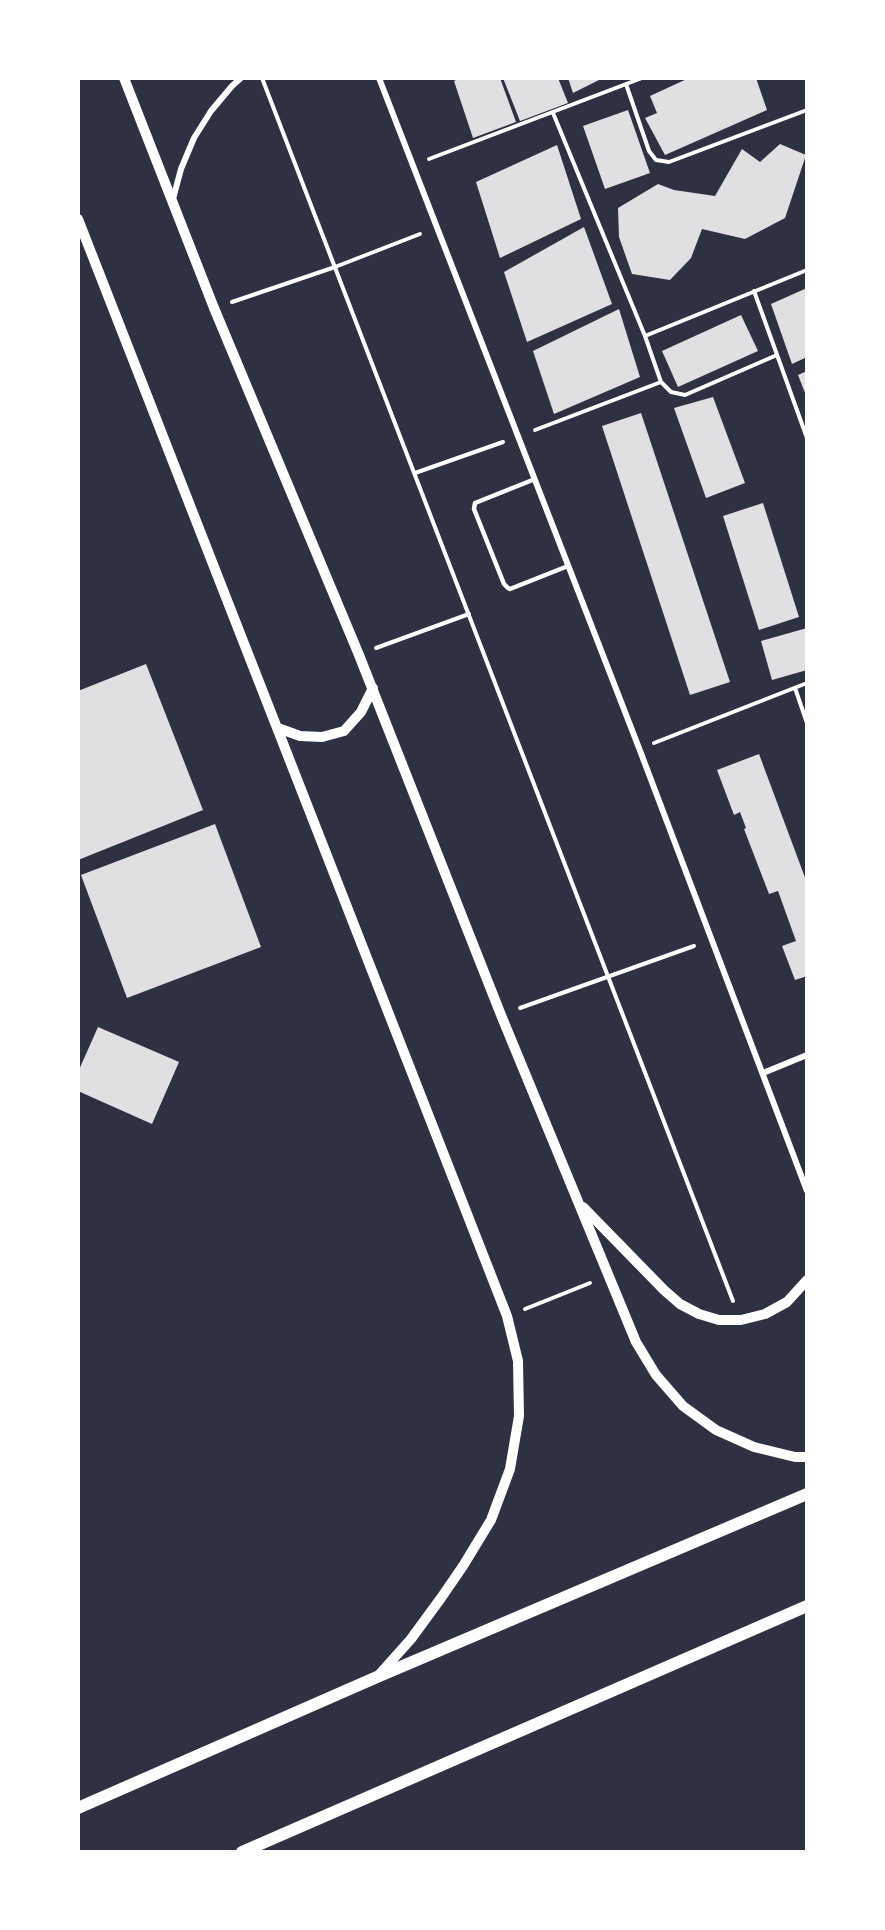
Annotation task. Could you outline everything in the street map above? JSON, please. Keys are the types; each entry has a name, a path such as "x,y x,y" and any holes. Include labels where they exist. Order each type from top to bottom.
{"main road":[{"path":"78,1808 377,1677 807,1494"},
{"path":"242,1852 807,1606"}],"street":[{"path":"124,78 214,308 359,655 501,1015 636,1342 656,1375 683,1406 716,1430 754,1448 795,1457 807,1457"},
{"path":"173,200 181,169 194,138 211,111 241,78"},
{"path":"379,78 639,748 807,1191"},
{"path":"78,219 507,1316 518,1361 519,1416 510,1469 491,1520 463,1566 411,1639 377,1677"},
{"path":"278,728 300,736 322,737 344,731 361,712 372,688"},
{"path":"763,1073 807,1055"},
{"path":"579,1203 680,1304 699,1314 719,1320 741,1320 765,1314 787,1302 807,1280"}],"lane":[{"path":"535,479 475,503 474,509 507,588 510,589 568,566"}],"path":[{"path":"262,78 741,1320"},
{"path":"413,165 642,78"},
{"path":"627,84 649,151 656,160 669,162 807,110"},
{"path":"552,113 645,336 661,382 671,392 685,394 777,355"},
{"path":"214,308 335,267 437,227"},
{"path":"645,336 807,270"},
{"path":"754,291 807,438"},
{"path":"415,473 518,437 661,382"},
{"path":"359,655 469,615"},
{"path":"639,748 807,683"},
{"path":"795,688 807,723"},
{"path":"501,1015 712,939"},
{"path":"507,1316 608,1276"}],"building":[{"path":"460,78 500,78 516,122 473,138 454,81"},
{"path":"503,78 558,78 568,103 520,121"},
{"path":"568,78 603,78 573,93"},
{"path":"689,78 756,78 767,110 665,155 645,118 657,113 650,96"},
{"path":"628,110 650,173 605,189 583,126"},
{"path":"780,144 806,155 785,218 745,239 702,229 691,258 670,280 632,274 619,237 618,208 658,184 674,190 715,196 742,149 760,162"},
{"path":"557,145 581,219 500,258 476,182"},
{"path":"584,227 612,304 527,342 504,272"},
{"path":"807,288 807,357 792,364 771,304"},
{"path":"619,309 640,377 554,414 533,351"},
{"path":"741,315 758,351 678,387 662,351"},
{"path":"807,371 807,398 798,375"},
{"path":"713,397 745,483 706,498 674,408"},
{"path":"641,413 730,682 690,695 602,426"},
{"path":"763,503 799,617 759,630 723,516"},
{"path":"807,628 807,670 772,680 761,641"},
{"path":"146,664 203,810 78,860 78,691"},
{"path":"759,754 807,883 807,976 795,980 782,946 796,941 778,891 769,894 744,829 746,828 740,812 734,815 717,770"},
{"path":"215,824 261,947 127,998 81,875"},
{"path":"98,1027 179,1062 152,1124 78,1091 78,1072"}]}
